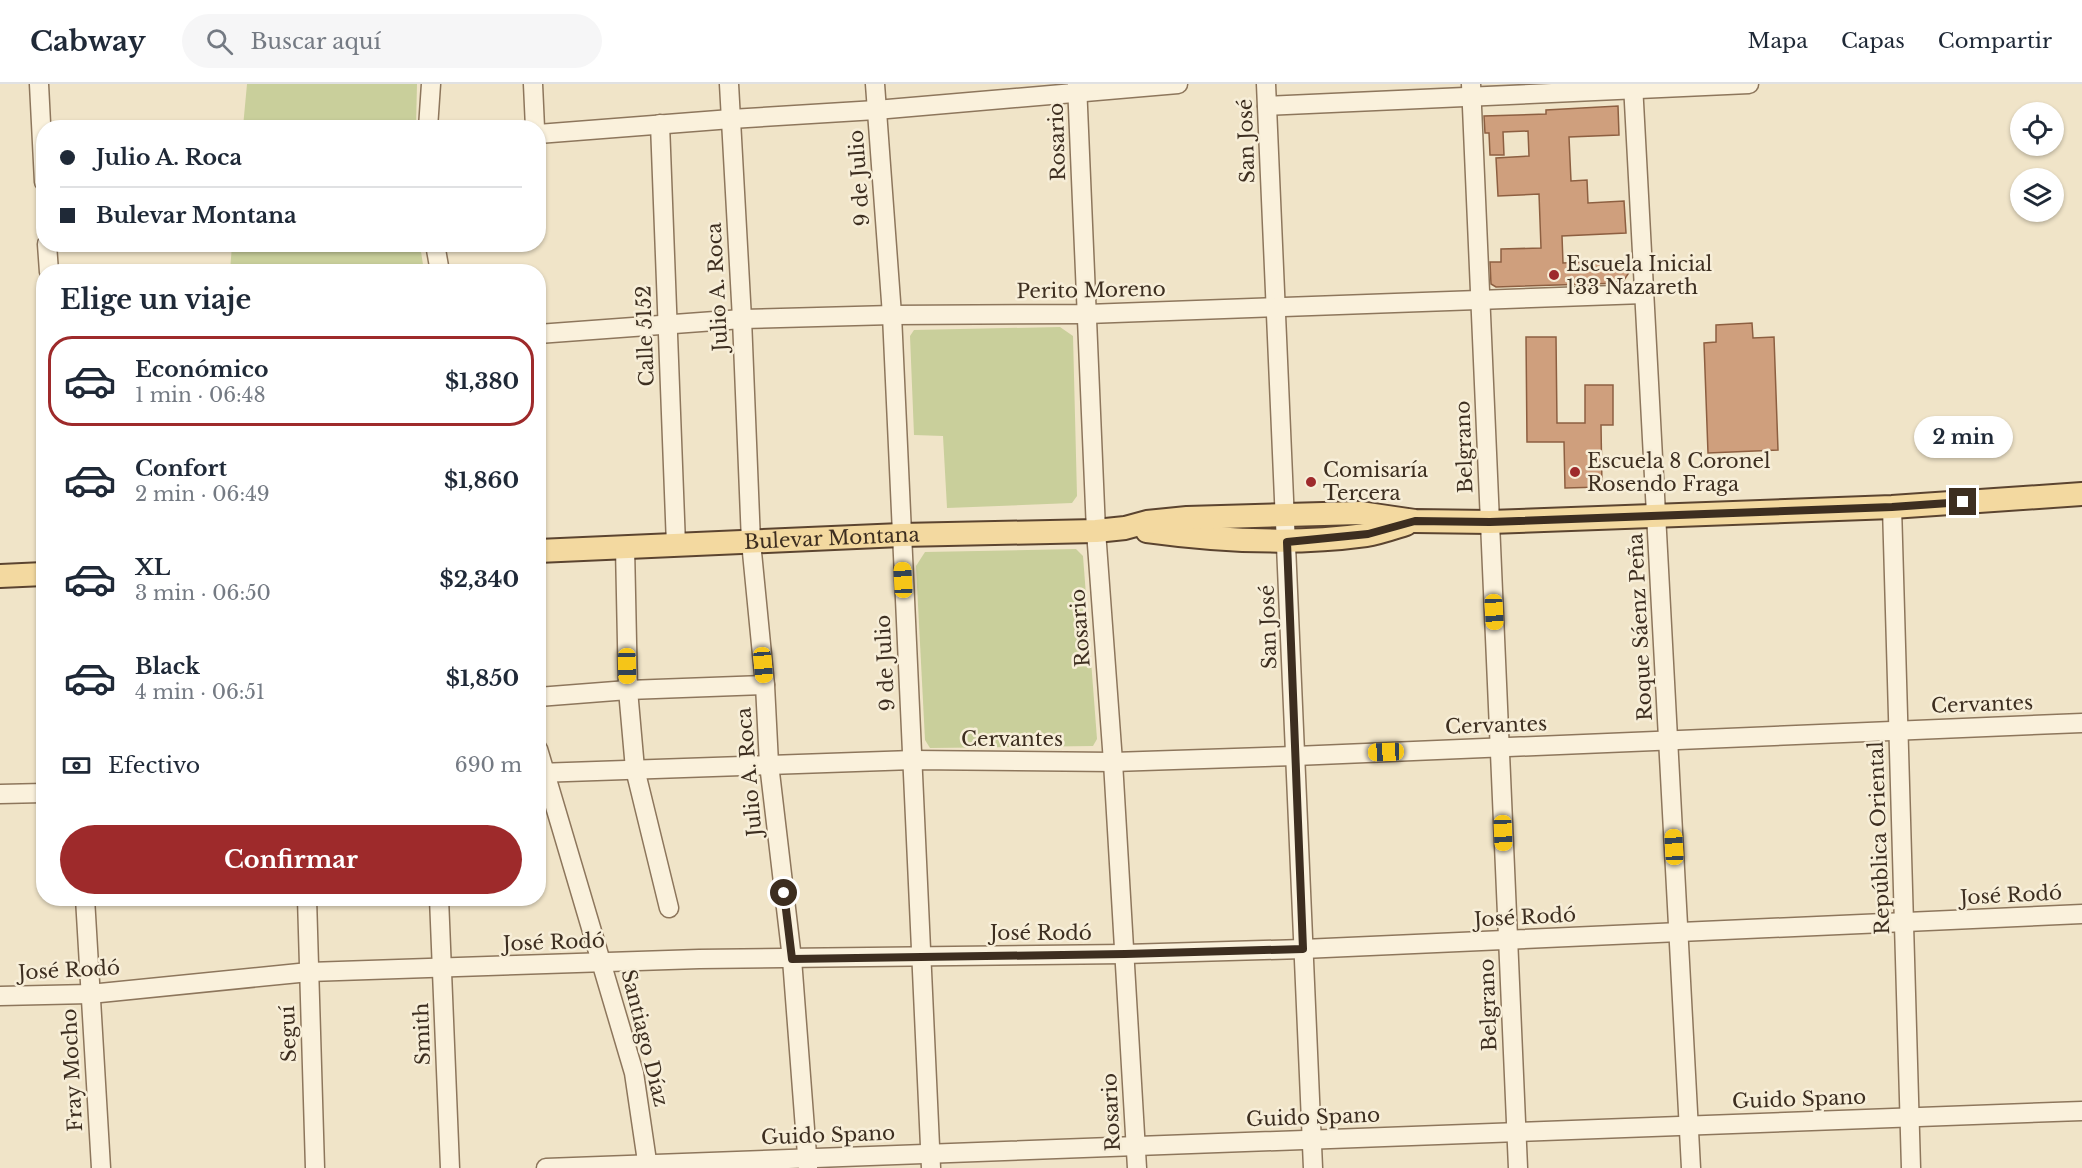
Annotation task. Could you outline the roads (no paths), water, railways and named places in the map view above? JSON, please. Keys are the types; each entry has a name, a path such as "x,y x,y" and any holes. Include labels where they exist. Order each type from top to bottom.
{"main road":[{"name":"Bulevar Montana","path":"546,551 901,535 1096,531 1187,518 1360,513 1415,521 1490,522 1892,507 2082,494"},
{"name":"Bulevar Montana","path":"1125,528 1200,538 1287,542 1368,534 1415,521"},
{"path":"0,576 36,574"}],"street":[{"path":"39,84 41,120"},
{"path":"429,120 431,84"},
{"path":"533,84 535,120"},
{"name":"Julio A. Roca","path":"729,84 751,542 765,685 769,764 792,959 808,1163"},
{"name":"9 de Julio","path":"875,84 892,315 931,1161"},
{"path":"546,133 876,110 1078,88 1178,84"},
{"name":"San José","path":"1266,84 1313,1168"},
{"path":"1267,106 1472,90 1749,84"},
{"name":"Roque Sáenz Peña","path":"1633,86 1691,1168"},
{"name":"Rosario","path":"1078,88 1096,531 1113,762 1137,1168"},
{"name":"Belgrano","path":"1472,90 1518,1168"},
{"name":"Calle 5152","path":"660,124 676,545"},
{"name":"Perito Moreno","path":"546,334 742,319 892,315 1087,314 1644,294"},
{"name":"República Oriental","path":"1892,507 1911,1168"},
{"path":"625,548 628,690 635,769 669,908"},
{"path":"546,696 628,690 765,685"},
{"name":"Cervantes","path":"546,773 913,760 1113,762 2082,723"},
{"name":"Santiago Díaz","path":"546,785 603,963 634,1073 648,1166"},
{"path":"0,794 36,793"},
{"name":"Fray Mocho","path":"85,906 100,1168"},
{"name":"Seguí","path":"306,906 315,1168"},
{"name":"Smith","path":"439,906 450,1168"},
{"name":"José Rodó","path":"0,996 90,994 309,972 699,960 1303,949 2082,914"},
{"name":"Guido Spano","path":"546,1168 931,1161 1136,1147 1311,1139 2082,1111"}],"place":[{"name":"Escuela Inicial 133 Nazareth","path":"1554,275"},
{"name":"Escuela 8 Coronel Rosendo Fraga","path":"1575,472"},
{"name":"Comisaría Tercera","path":"1311,482"}]}
